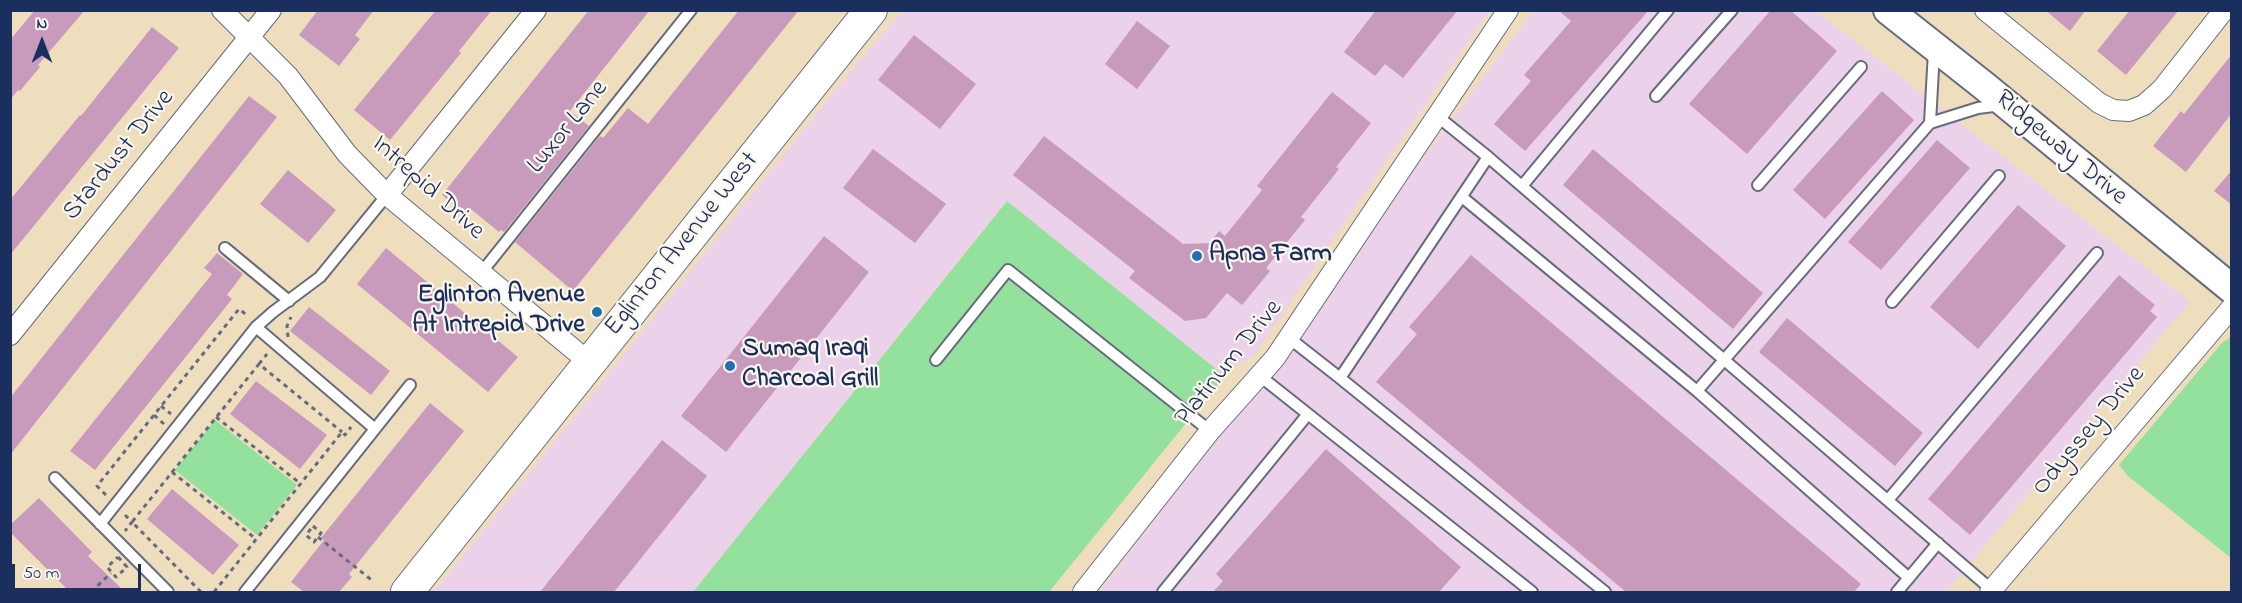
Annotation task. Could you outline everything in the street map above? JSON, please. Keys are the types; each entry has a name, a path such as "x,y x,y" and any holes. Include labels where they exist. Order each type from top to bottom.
{"main road":[{"name":"Eglinton Avenue West","path":"407,592 870,10"}],"street":[{"name":"Intrepid Drive","path":"222,10 288,76 347,154 387,195 590,363"},
{"name":"Stardust Drive","path":"10,334 272,10"},
{"path":"387,195 536,10"},
{"name":"Platinum Drive","path":"1083,592 1210,430 1260,376 1289,338 1508,10"},
{"name":"Ridgeway Drive","path":"1888,10 2232,289"},
{"path":"1990,12 2098,103 2113,110 2129,111 2144,105 2162,89 2224,10"},
{"name":"Odyssey Drive","path":"1991,591 2232,307"}],"lane":[{"name":"Luxor Lane","path":"481,273 691,10"},
{"path":"1522,186 1668,10"},
{"path":"1656,96 1732,10"},
{"path":"1930,123 1934,46"},
{"path":"1758,184 1862,67"},
{"path":"1697,390 1930,123 1978,108 2007,105"},
{"path":"1437,116 1724,359 1991,591"},
{"path":"1340,378 1488,158"},
{"path":"1892,302 1999,176"},
{"path":"100,524 256,327 320,277 387,195"},
{"path":"1462,197 1697,390 1909,578"},
{"path":"225,249 289,301"},
{"path":"1888,500 2097,252"},
{"path":"936,360 1008,270 1210,430"},
{"path":"256,327 375,429"},
{"path":"1289,338 1605,592"},
{"path":"1260,376 1531,592"},
{"path":"245,592 410,385"},
{"path":"1163,592 1308,414"},
{"path":"55,478 168,592"},
{"path":"1897,592 1938,543"}],"path":[{"path":"201,592 97,486 239,309 249,317 255,310"},
{"path":"290,342 287,326 295,311"},
{"path":"132,522 268,352"},
{"path":"258,364 345,435 360,416"},
{"path":"154,415 164,424 172,415 161,406"},
{"path":"216,417 301,484"},
{"path":"214,592 342,432"},
{"path":"172,472 256,539"},
{"path":"313,526 321,533 318,537 314,542 306,535 313,526"},
{"path":"318,537 374,582"},
{"path":"118,557 127,567 116,577 112,572 107,567 118,557"},
{"path":"91,592 112,572"}],"shaded area":[{"path":"903,11 1489,11 1253,357 1221,373 1006,201 693,592 434,592 856,64"},
{"path":"1533,11 1816,11 2190,302 1946,592 1100,592"}],"green space":[{"path":"1007,201 1221,373 1222,379 1049,592 693,592"},
{"path":"2231,337 2231,558 2128,476 2119,465 2222,343"},
{"path":"215,420 297,485 257,535 175,470"}],"building":[{"path":"35,10 85,10 38,65 40,67 20,91 18,90 10,100 10,40"},
{"path":"318,10 374,10 355,35 360,39 339,66 299,35"},
{"path":"436,10 492,10 459,51 461,53 390,140 354,110"},
{"path":"589,10 650,10 570,111 589,126 504,232 501,230 499,232 472,210 467,216 442,195"},
{"path":"739,10 799,10 573,291 515,242 600,136 603,138 628,108 648,124"},
{"path":"1376,10 1458,10 1403,78 1385,64 1375,76 1344,52"},
{"path":"1558,10 1649,10 1525,151 1494,124 1531,81 1524,75 1571,21"},
{"path":"1771,10 1790,10 1837,51 1747,154 1689,104"},
{"path":"2045,10 2086,10 2070,31"},
{"path":"2130,10 2179,10 2126,75 2097,51"},
{"path":"1137,21 1170,46 1137,89 1105,64"},
{"path":"152,27 179,48 10,255 10,200"},
{"path":"914,35 976,84 940,129 878,80"},
{"path":"2232,54 2232,113 2186,172 2153,146 2181,111 2184,114"},
{"path":"1882,91 1914,120 1825,219 1793,190"},
{"path":"1332,92 1371,123 1336,167 1339,169 1301,217 1305,220 1266,268 1270,271 1242,305 1227,293 1206,318 1185,321 1129,278 1135,271 1013,175 1044,136 1183,244 1210,243 1219,231 1225,236 1262,190 1257,186"},
{"path":"249,96 277,117 10,455 10,398"},
{"path":"1937,140 1970,168 1881,270 1848,242"},
{"path":"873,149 946,204 915,243 843,188"},
{"path":"1593,149 1763,293 1733,329 1563,185"},
{"path":"288,170 336,210 308,243 260,204"},
{"path":"2232,170 2232,205 2214,191"},
{"path":"2018,205 2066,246 1978,349 1930,307"},
{"path":"824,236 869,272 726,452 681,416"},
{"path":"386,248 518,357 488,392 357,284"},
{"path":"217,253 243,274 227,295 232,299 95,470 70,451 212,274 204,268"},
{"path":"1471,255 1861,584 1854,592 1626,592 1376,382 1417,334 1409,327"},
{"path":"2119,275 2155,305 2150,311 2157,317 1970,535 1928,499"},
{"path":"309,307 390,371 371,395 290,331"},
{"path":"1787,318 1923,433 1895,466 1759,352"},
{"path":"256,381 327,435 300,469 230,414"},
{"path":"430,403 464,431 349,574 352,577 339,592 304,592 291,582 324,540 321,538"},
{"path":"662,440 707,476 614,592 540,592"},
{"path":"1326,449 1461,567 1439,592 1213,592 1223,581 1216,574"},
{"path":"172,489 239,545 213,575 147,519"},
{"path":"39,498 92,552 88,556 125,592 70,592 10,532 10,525"}],"place":[{"name":"Apna Farm","path":"1197,256"},
{"name":"Eglinton Avenue At Intrepid Drive","path":"597,312"},
{"name":"Sumaq Iraqi Charcoal Grill","path":"730,366"}]}
